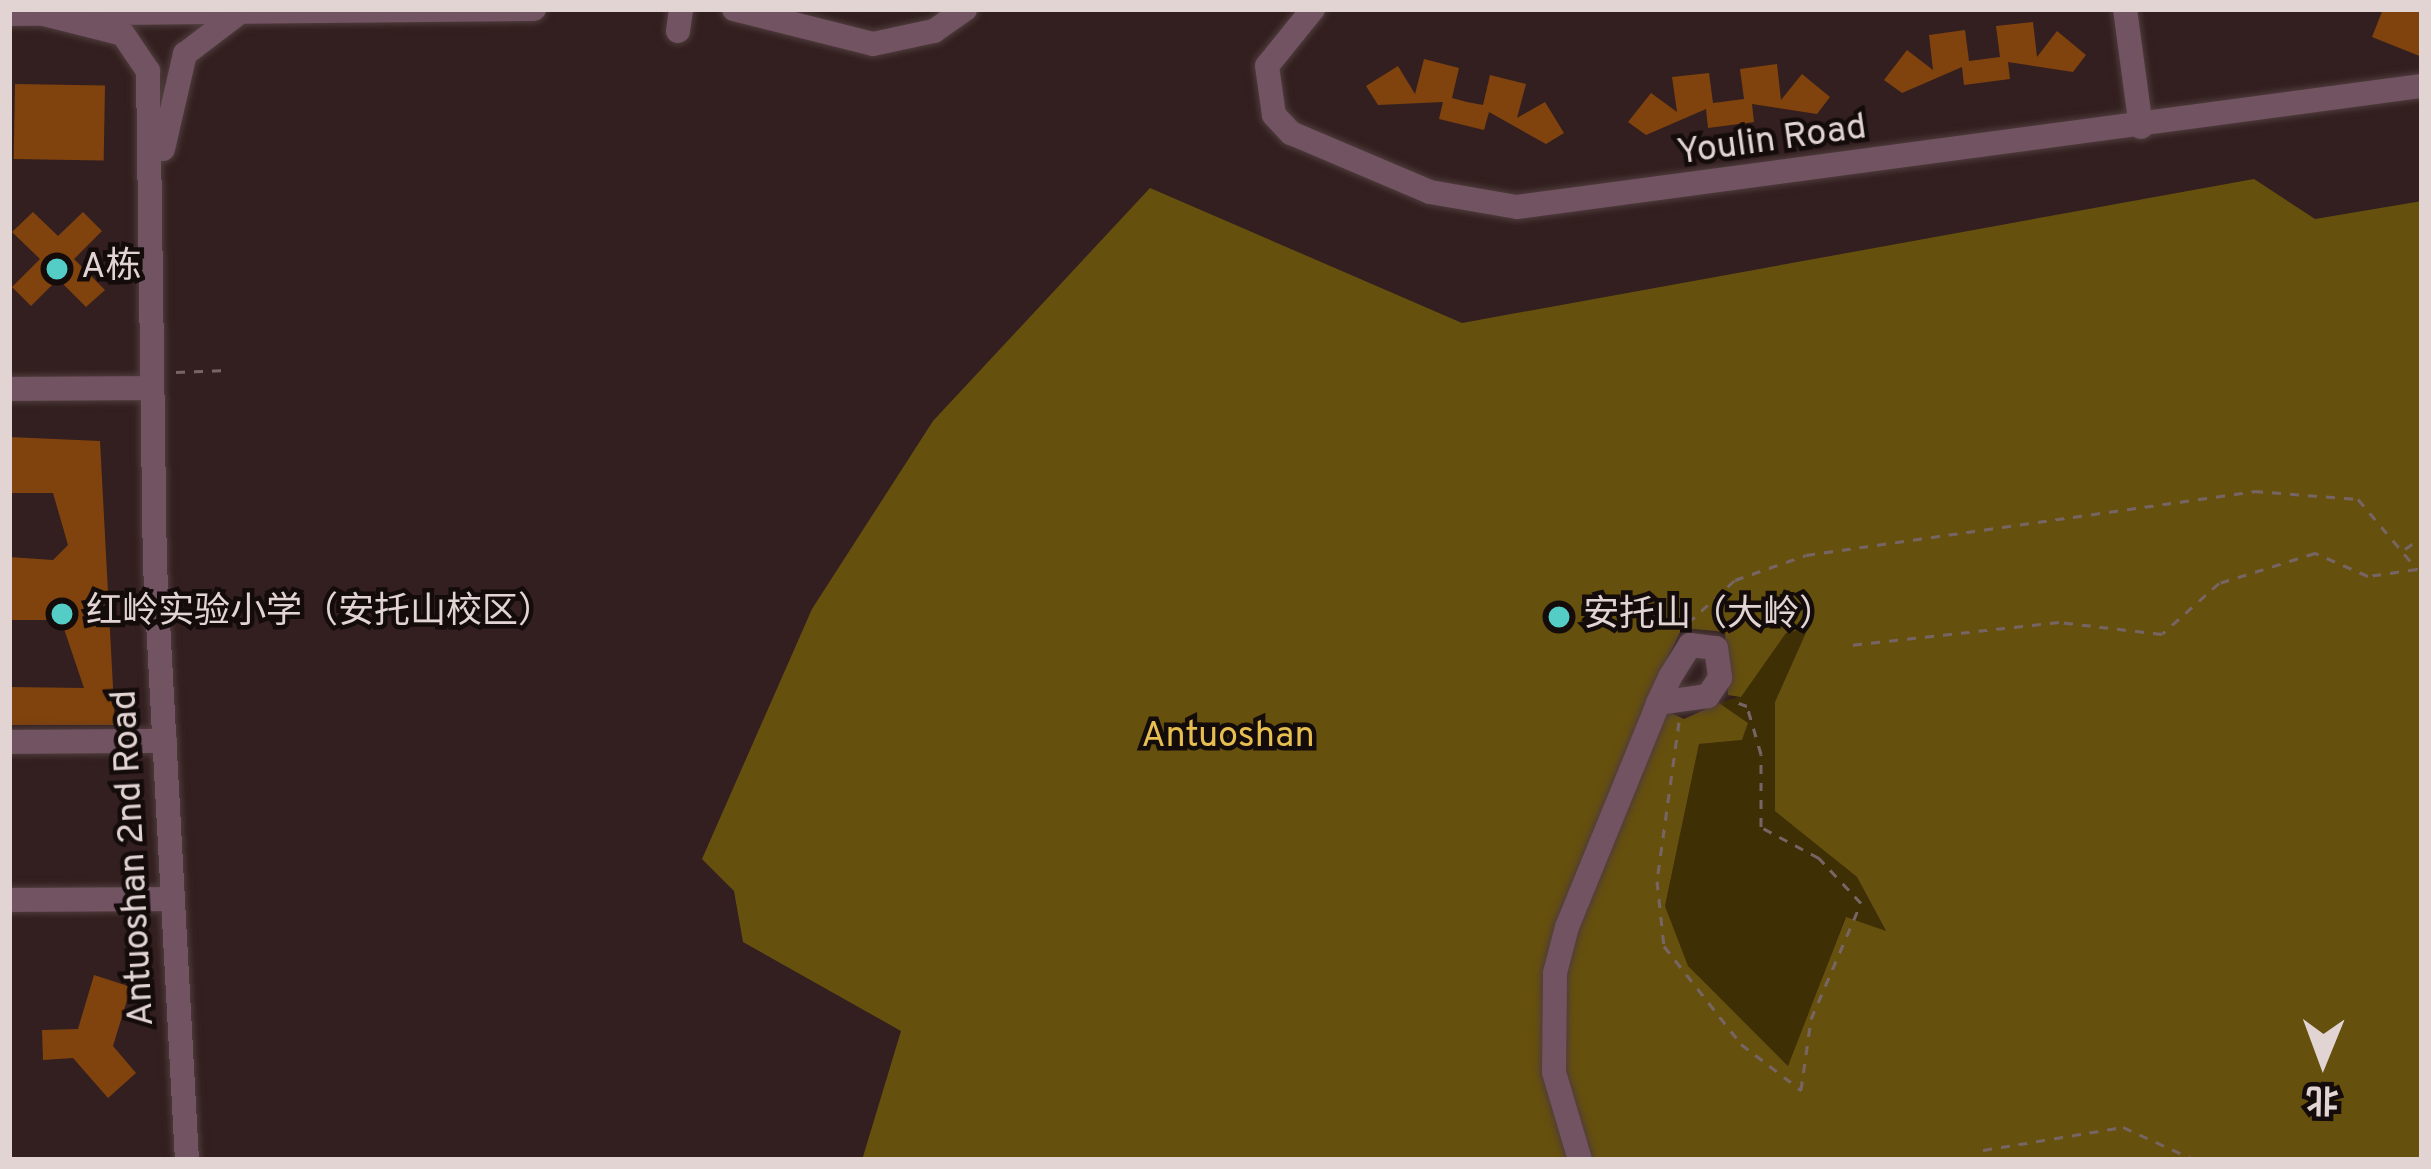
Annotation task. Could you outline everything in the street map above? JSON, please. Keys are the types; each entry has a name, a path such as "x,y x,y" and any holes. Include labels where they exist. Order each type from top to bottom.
{"street":[{"path":"9,14 534,9"},
{"path":"734,9 873,44 934,31 965,9"},
{"name":"Youlin Road","path":"1313,9 1273,50 1274,115 1371,167 1478,202 1562,206 2422,86"},
{"path":"2125,9 2141,127"},
{"path":"155,192 185,54 212,25 250,12"},
{"path":"44,14 112,28 139,50 155,192"},
{"name":"Antuoshan 2nd Road","path":"155,192 152,384 187,1160"},
{"path":"9,389 152,384"},
{"path":"1580,1160 1554,1072 1555,973 1671,703 1686,648 1716,648 1712,693 1671,703"},
{"path":"9,742 165,741"},
{"path":"9,900 173,899"}],"path":[{"path":"152,384 227,370"},
{"path":"1686,648 1689,620 1707,598 1769,564 2209,495 2358,499 2416,569 2405,579 2368,576 2326,552 2219,584 2162,634 2060,622 1850,645"},
{"path":"2403,550 2422,537"},
{"path":"1671,703 1657,881 1664,946 1741,1044 1801,1090 1811,1019 1861,903 1819,858 1761,827 1747,706 1712,693"},
{"path":"1982,1150 2123,1127 2195,1160"},
{"path":"2222,1160 2317,1160"}],"shaded area":[{"path":"1808,628 1775,702 1775,810 1857,877 1886,932 1845,918 1789,1067 1688,967 1665,906 1699,744 1742,740 1748,723 1719,703 1741,696 1786,633"}],"green space":[{"name":"Antuoshan","path":"2254,179 2315,219 2422,201 2422,1160 862,1160 901,1031 743,942 734,891 702,859 812,609 933,421 1150,188 1462,323","holes":["1682,628 1725,632 1728,695 1741,697 1786,633 1808,628 1775,702 1775,811 1857,877 1886,931 1846,917 1788,1066 1688,966 1665,906 1699,744 1742,740 1748,723 1719,703 1684,719 1646,702"]}],"building":[{"path":"2383,9 2422,9 2422,57 2372,37"},
{"path":"2033,22 2037,57 2057,31 2086,55 2073,72 2008,62 2010,79 1964,85 1962,67 1902,93 1884,80 1907,50 1933,70 1929,35 1965,30 1969,61 2000,57 1996,26"},
{"path":"1424,59 1459,68 1452,98 1467,102 1483,105 1490,75 1526,84 1517,118 1545,102 1564,133 1546,144 1489,112 1484,130 1439,119 1443,102 1378,105 1366,86 1398,66 1415,94"},
{"path":"1777,64 1781,100 1802,74 1830,97 1817,114 1752,104 1754,122 1708,128 1706,109 1646,135 1628,122 1651,93 1677,112 1672,77 1709,73 1713,103 1744,99 1740,69"},
{"path":"15,84 105,86 104,161 14,159"},
{"name":"A栋","path":"33,212 58,236 83,212 102,231 74,259 105,290 86,307 58,279 31,306 12,287 40,259 12,232"},
{"path":"9,437 100,441 115,725 9,725 9,687 84,688 61,620 9,620 9,557 53,560 68,545 53,493 9,493"},
{"path":"94,975 131,987 113,1046 136,1073 108,1098 73,1058 43,1060 42,1030 78,1029"}],"place":[{"name":"A栋","path":"57,269"},
{"name":"红岭实验小学（安托山校区）","path":"62,614"},
{"name":"安托山（大岭）","path":"1559,617"}]}
